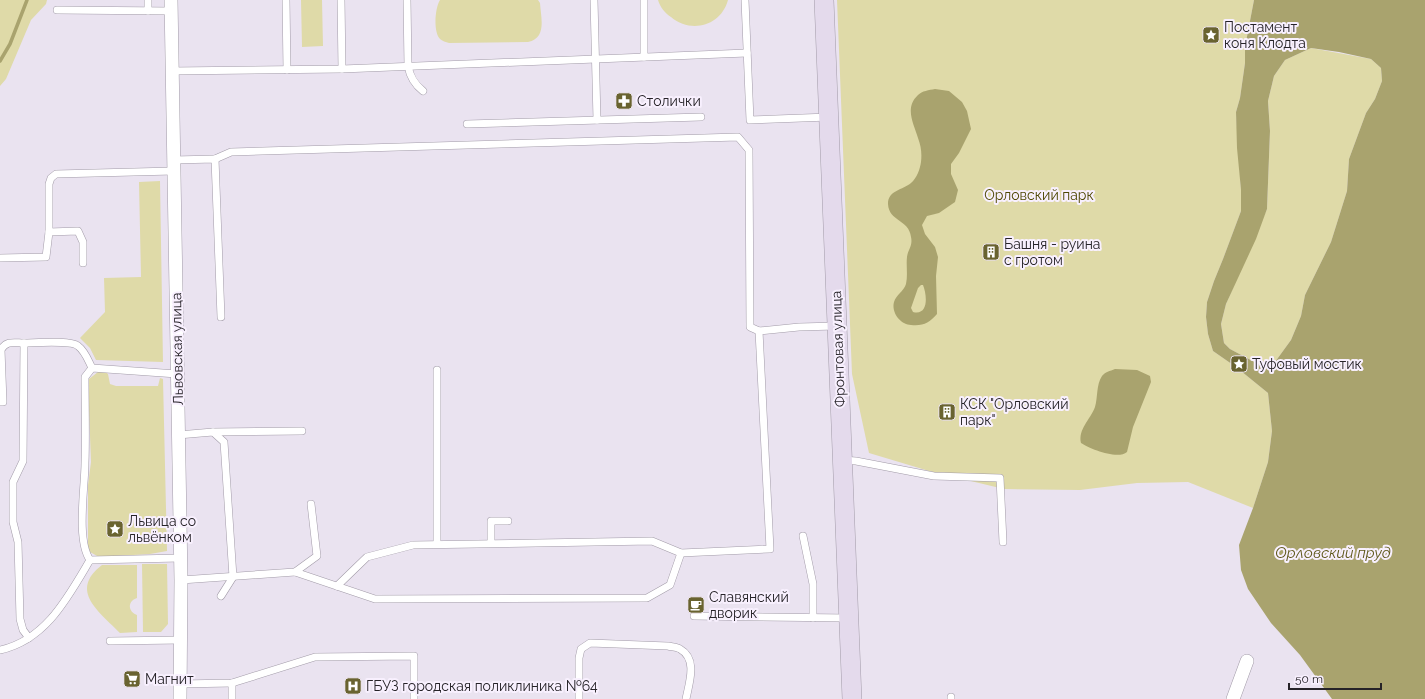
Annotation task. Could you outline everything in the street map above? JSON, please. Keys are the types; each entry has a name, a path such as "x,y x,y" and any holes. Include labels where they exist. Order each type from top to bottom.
{"main road":[{"name":"Фронтовая улица","path":"824,0 852,699"}],"street":[{"name":"Львовская улица","path":"171,5 181,580 180,699"},
{"path":"1233,699 1247,661"}],"lane":[{"path":"148,0 148,10"},
{"path":"286,0 286,70"},
{"path":"341,0 342,69"},
{"path":"407,0 408,66 410,77 416,86 422,91"},
{"path":"594,0 597,120"},
{"path":"644,0 644,58"},
{"path":"745,0 750,120 829,116"},
{"path":"56,10 148,10 171,5"},
{"path":"172,71 342,69 748,53"},
{"path":"467,124 701,117"},
{"path":"0,258 46,258 49,232 49,184 50,178 56,174 174,165 214,159 231,152 738,137 749,150 750,328 759,331 799,327 838,326"},
{"path":"214,159 221,317"},
{"path":"49,232 78,231 83,242 83,262"},
{"path":"338,586 368,557 413,545 652,541 681,552 770,549 759,331"},
{"path":"0,402 3,402 2,350 4,345 8,343 67,343 78,345 85,353 92,368"},
{"path":"24,343 23,461 13,482 13,522 18,542 20,619 23,630 29,638"},
{"path":"92,368 177,374"},
{"path":"90,560 86,554 84,543 82,500 85,464 85,377 92,368"},
{"path":"437,370 437,544"},
{"path":"178,435 213,432 302,431"},
{"path":"213,432 224,442 233,577 221,596"},
{"path":"842,460 856,461 934,476 1000,478 1004,542"},
{"path":"296,572 317,556 311,504"},
{"path":"491,543 491,521 508,521"},
{"path":"803,536 813,584 813,618"},
{"path":"181,580 296,572 375,599 647,598 670,586 681,552"},
{"path":"90,560 180,558"},
{"path":"0,650 10,648 29,638 45,627 65,602 90,560"},
{"path":"694,616 848,618"},
{"path":"110,641 181,640"},
{"path":"579,699 579,658 581,649 590,643 668,646 680,648 688,656 691,668 686,699"},
{"path":"180,684 232,683 315,657 414,656 414,699"},
{"path":"232,683 232,699"}],"green space":[{"path":"0,0 47,0 46,4 31,20 6,79 0,86"},
{"path":"301,0 322,0 323,46 302,47"},
{"path":"440,0 538,0 540,3 542,27 538,36 534,40 528,42 449,43 440,39 436,31 436,14"},
{"path":"658,0 728,0 719,16 704,25 696,26 687,25 671,17 663,10"},
{"name":"Орловский парк","path":"837,0 1254,0 1245,47 1245,63 1240,98 1236,112 1241,211 1207,302 1206,317 1208,334 1213,351 1236,367 1268,393 1272,431 1268,462 1253,508 1188,482 1137,483 1080,490 1004,489 929,471 869,453 852,374"},
{"path":"1311,48 1371,59 1381,68 1382,81 1375,99 1366,113 1349,159 1347,191 1331,242 1305,295 1301,316 1291,340 1275,362 1260,365 1230,349 1224,343 1221,324 1226,304 1267,209 1270,131 1268,101 1274,76 1285,60"},
{"path":"160,181 163,362 96,360 90,348 80,338 105,312 104,278 141,277 139,182"},
{"path":"98,372 105,372 108,374 110,384 116,386 158,386 160,378 163,379 167,551 150,554 99,557 90,552 88,547 88,485 91,462 88,383 89,379"},
{"path":"142,564 167,564 168,624 161,632 143,632"},
{"path":"102,565 137,565 137,598 130,604 130,609 137,615 137,632 120,633 91,601 87,592 88,584 92,575"}],"water":[{"name":"Орловский пруд","path":"1254,0 1425,0 1425,699 1332,699 1300,655 1271,623 1248,589 1241,570 1239,545 1268,462 1272,431 1268,393 1236,367 1213,351 1208,334 1206,317 1207,302 1241,211 1236,112 1240,98 1245,63 1245,47","holes":["1311,48 1371,59 1381,68 1382,81 1375,99 1366,113 1349,159 1347,191 1331,242 1305,295 1301,316 1291,340 1275,362 1260,365 1230,349 1224,343 1221,324 1226,304 1256,239 1267,209 1270,131 1268,101 1274,76 1285,60"]},
{"path":"935,89 949,91 962,102 967,111 971,129 959,153 951,164 951,174 958,190 955,202 939,213 927,216 922,225 925,234 935,247 938,257 936,276 937,314 926,323 911,325 900,321 895,314 893,306 895,300 906,284 907,257 911,237 907,227 895,218 889,210 888,204 890,196 911,183 918,173 921,162 921,153 920,144 911,116 912,105 914,100 920,94","holes":["923,285 926,304 922,311 913,312 911,308 918,288"]},
{"path":"1115,369 1137,370 1150,376 1151,382 1133,427 1127,452 1117,455 1104,453 1081,443 1081,433 1095,407 1100,380 1102,376"}],"waterway":[{"path":"0,61 10,44 27,0"}],"place":[{"name":"Постамент коня Клодта","path":"1211,35"},
{"name":"Столички","path":"624,101"},
{"name":"Башня - руина с гротом","path":"991,252"},
{"name":"Туфовый мостик","path":"1239,364"},
{"name":"КСК \"Орловский парк\"","path":"947,412"},
{"name":"Львица со львёнком","path":"115,529"},
{"name":"Славянский дворик","path":"696,605"},
{"name":"Магнит","path":"132,679"},
{"name":"ГБУЗ городская поликлиника №64","path":"353,686"}]}
